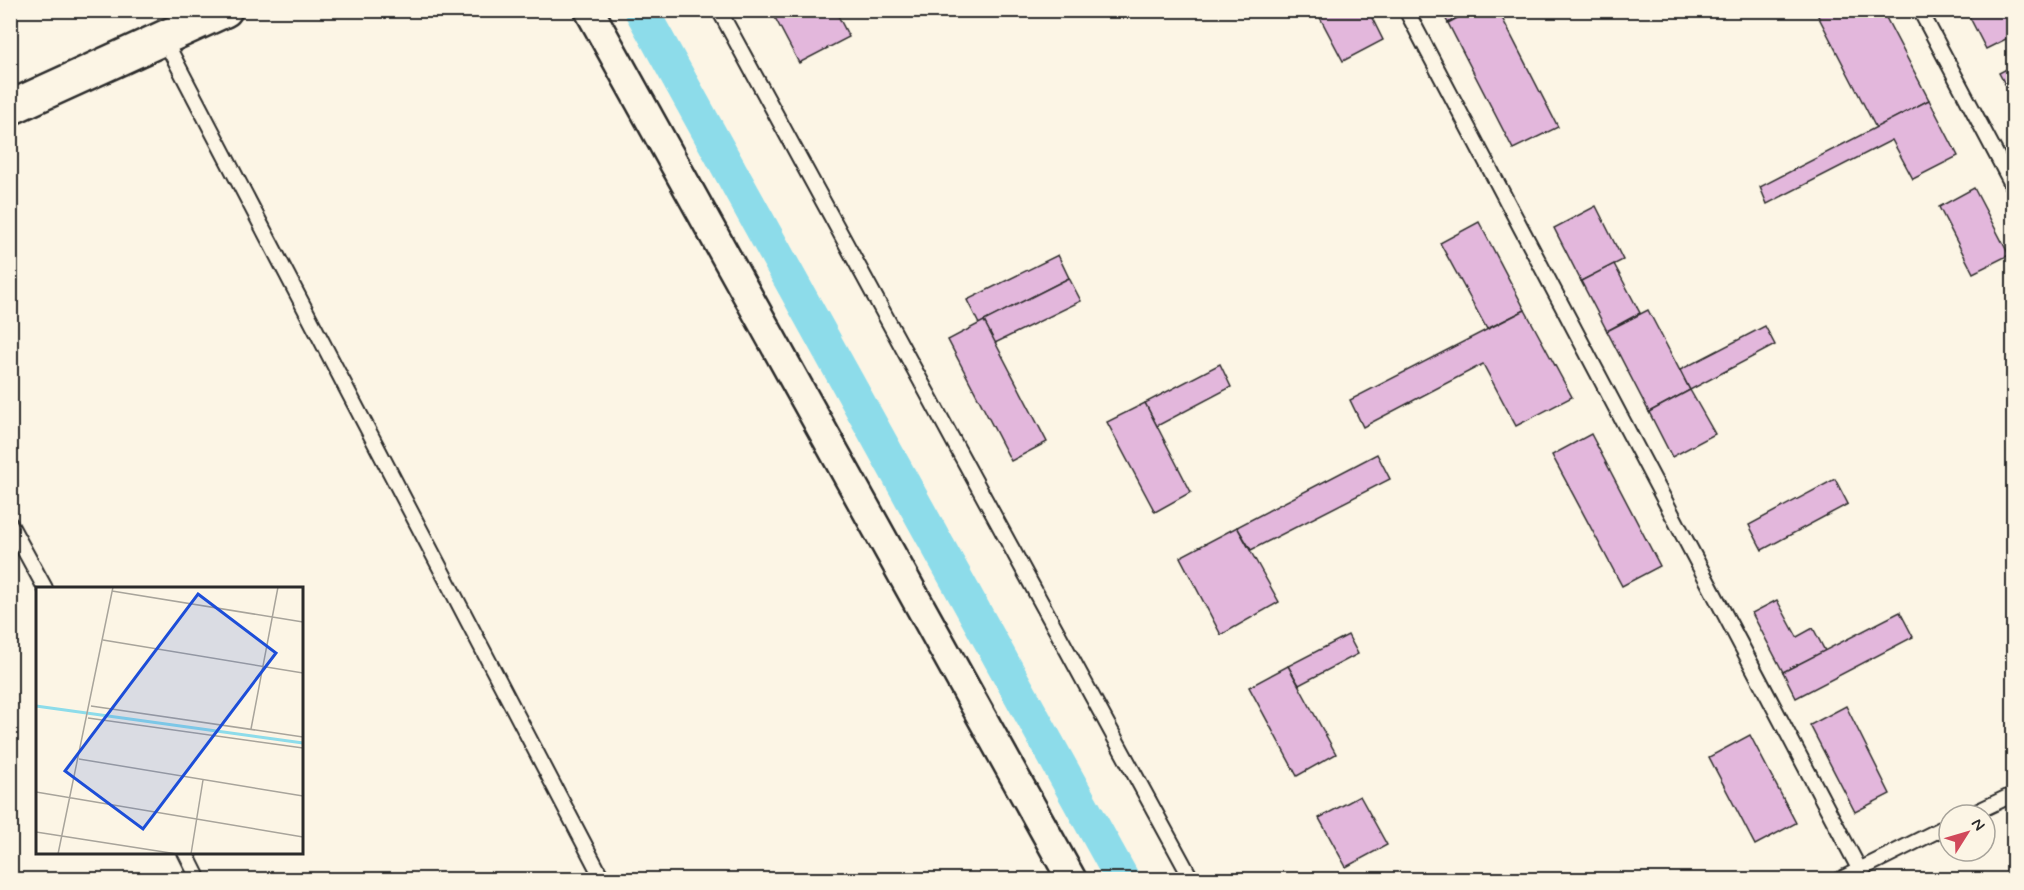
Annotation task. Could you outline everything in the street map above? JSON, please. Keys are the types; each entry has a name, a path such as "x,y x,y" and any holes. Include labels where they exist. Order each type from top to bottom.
{"street":[{"path":"10,108 225,10"},
{"path":"589,10 1072,879"}],"lane":[{"path":"719,10 1192,879"},
{"path":"1406,10 1862,874"},
{"path":"1920,10 2013,188"},
{"path":"164,39 603,879"},
{"path":"10,524 44,587"},
{"path":"1995,803 2013,794"},
{"path":"1839,879 1862,874 1937,832"},
{"path":"186,854 199,879"}],"building":[{"path":"771,10 835,10 849,37 799,63"},
{"path":"1316,10 1368,10 1383,40 1343,61"},
{"path":"1441,10 1472,10 1448,23"},
{"path":"1472,10 1498,10 1558,127 1513,149 1448,23"},
{"path":"1815,10 1882,10 1929,100 1876,128"},
{"path":"1966,10 2011,10 2014,35 1986,49"},
{"path":"2014,65 2014,101 1999,73"},
{"path":"1929,100 1958,156 1913,179 1892,140 1767,204 1760,187"},
{"path":"1974,188 2009,255 1973,273 1939,207"},
{"path":"1596,206 1623,260 1581,281 1554,228"},
{"path":"1479,222 1525,310 1487,329 1440,243"},
{"path":"1058,255 1069,278 979,324 967,300"},
{"path":"1614,264 1640,313 1607,331 1581,281"},
{"path":"1069,278 1081,301 995,343 984,321"},
{"path":"1525,310 1572,397 1516,426 1483,364 1363,427 1350,400"},
{"path":"1648,310 1690,390 1649,412 1607,331"},
{"path":"984,321 1047,442 1011,461 948,340"},
{"path":"1765,326 1775,345 1690,390 1680,370"},
{"path":"1220,364 1231,387 1157,426 1145,403"},
{"path":"1690,390 1715,434 1672,457 1649,412"},
{"path":"1145,403 1191,492 1155,512 1107,422"},
{"path":"1591,434 1660,566 1622,586 1552,455"},
{"path":"1377,454 1390,479 1251,550 1237,527"},
{"path":"1835,479 1848,504 1762,550 1749,525"},
{"path":"1237,527 1279,602 1221,635 1180,557"},
{"path":"1777,600 1797,637 1813,628 1825,651 1783,672 1752,613"},
{"path":"1900,612 1913,637 1796,698 1783,672"},
{"path":"1348,635 1358,654 1299,685 1288,666"},
{"path":"1288,666 1336,754 1297,776 1249,687"},
{"path":"1846,706 1890,794 1855,812 1810,725"},
{"path":"1750,735 1796,823 1755,845 1709,757"},
{"path":"1360,796 1387,845 1346,867 1319,818"}],"waterway":[{"path":"641,10 1123,880"}]}
